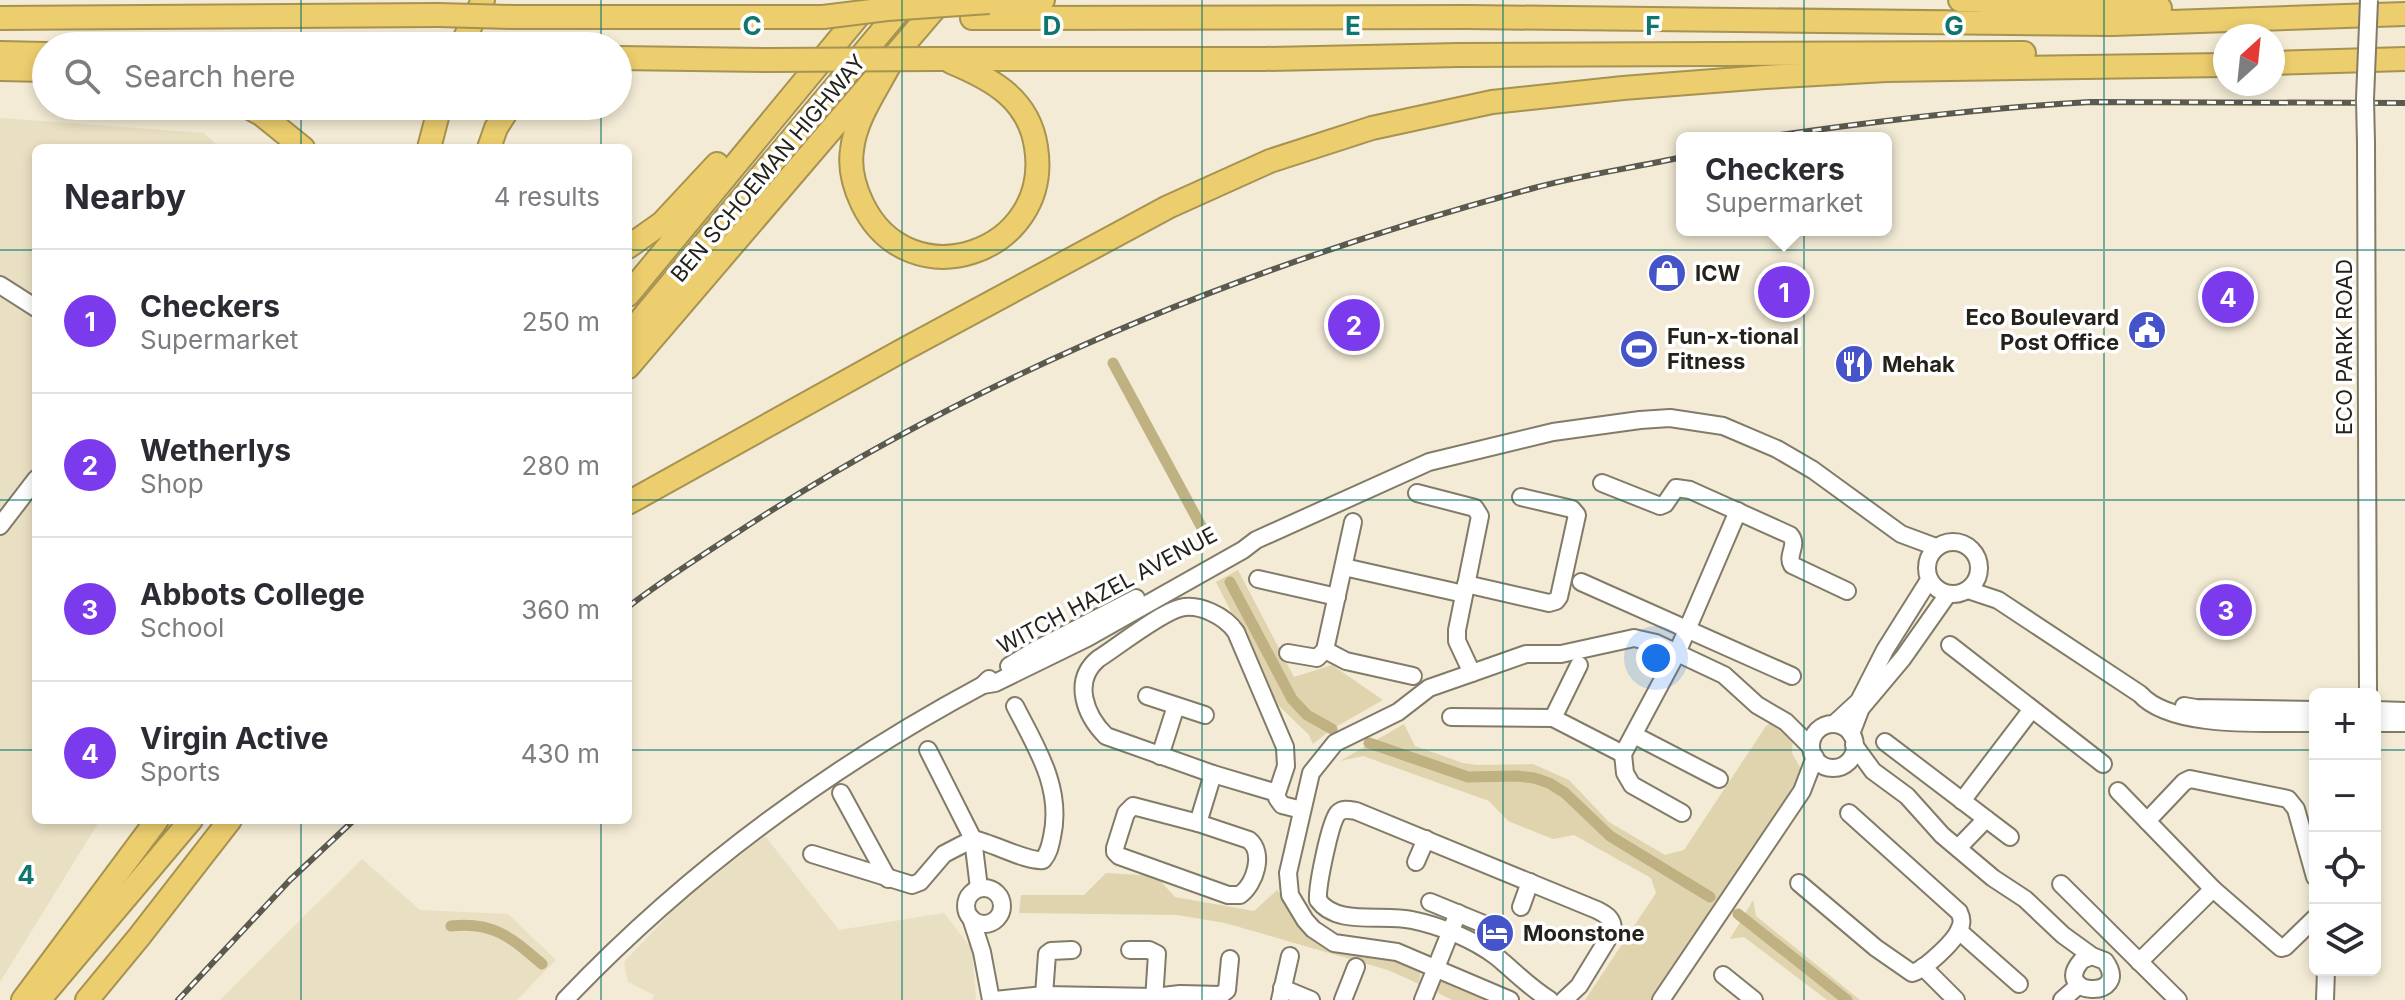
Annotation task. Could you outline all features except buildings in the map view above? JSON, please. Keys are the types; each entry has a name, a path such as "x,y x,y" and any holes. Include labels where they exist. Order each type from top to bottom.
{"highway":[{"path":"468,32 483,0"},
{"path":"632,245 678,208 871,0"},
{"name":"BEN SCHOEMAN HIGHWAY","path":"632,290 871,0"},
{"name":"BEN SCHOEMAN HIGHWAY","path":"632,330 908,0"},
{"path":"632,362 942,0"},
{"path":"823,17 887,9 1043,0"},
{"path":"1960,0 2226,10 2264,17"},
{"path":"0,18 438,15 1467,17 2112,24 2405,14"},
{"path":"0,53 32,54"},
{"path":"632,58 1264,59 1459,55 2213,54"},
{"path":"2285,55 2405,59"},
{"path":"891,62 856,133 851,157 854,184 865,209 895,242 920,254 952,257 980,251 1016,224 1035,185 1037,153 1034,135 1016,100 992,81 940,59"},
{"path":"2285,63 2405,59"},
{"path":"632,67 725,60"},
{"path":"632,501 1168,207 1270,161 1372,128 1492,102 1765,77 1886,70 2213,65"},
{"path":"0,69 32,70"},
{"path":"268,120 298,144"},
{"path":"430,144 436,120"},
{"path":"490,144 501,120"},
{"path":"23,1000 154,824"},
{"path":"39,1000 188,824"},
{"path":"87,1000 227,824"},
{"path":"139,937 243,824"}],"street":[{"name":"ECO PARK ROAD","path":"2368,688 2365,75 2369,0"},
{"path":"0,285 32,305"},
{"name":"WITCH HAZEL AVENUE","path":"565,1000 665,902 724,853 797,798 905,727 983,685 995,683 1068,648 1256,540 1429,462 1479,451 1643,430 1692,430 1720,436 1762,452 1861,507 1901,534 1936,547"},
{"path":"1602,483 1660,506 1665,504 1676,488 1682,487 1738,511 1792,537 1794,543 1789,560 1792,565 1847,591"},
{"path":"0,526 32,484"},
{"path":"1417,493 1475,508 1480,513 1457,641 1472,673"},
{"path":"1344,567 1549,603 1557,599 1577,515 1572,509 1521,497"},
{"path":"1682,813 1632,785 1625,773 1623,754 1677,653 1738,511"},
{"path":"1288,653 1317,658 1325,650 1353,522"},
{"name":"WITCH HAZEL AVENUE","path":"1901,534 1928,572"},
{"path":"1661,1000 1802,791 1813,752 1814,735 1859,701 1928,572 1936,547 1950,542 1965,544 1976,555 1979,572 1998,600"},
{"path":"1928,572 1940,591 1948,594 1968,590 1979,572"},
{"path":"1258,579 1337,597"},
{"path":"1581,582 1792,676"},
{"path":"1968,590 1998,600 2153,705 2195,719 2309,723"},
{"path":"1802,791 1852,756 1861,708 1948,594"},
{"path":"1277,793 1113,741 1101,732 1083,698 1087,670 1098,659 1177,608 1193,608 1223,617 1236,632 1285,747 1286,766 1277,793 1282,805 1302,810"},
{"path":"1510,1000 1388,949 1334,943 1313,929 1293,902 1288,885 1311,773 1335,743 1398,712 1429,688 1526,654 1561,654 1628,638 1648,639 1724,675 1757,705 1786,722 1822,764 1873,771"},
{"path":"1950,645 2103,764"},
{"path":"1325,650 1346,661 1413,676"},
{"path":"1553,718 1579,665"},
{"path":"2140,694 2196,708 2309,710"},
{"path":"1147,696 1205,715"},
{"path":"812,854 916,885 944,854 973,839 1043,860 1049,850 1055,817 1051,785 1043,761 1015,706"},
{"path":"1160,756 1176,706"},
{"path":"1962,801 2032,709"},
{"path":"2381,710 2405,711"},
{"path":"1451,717 1553,718 1623,754"},
{"path":"1786,722 1844,727 1873,771 1907,796 1935,828 1993,878 2025,899 2063,935 2099,959 2111,975 2106,986 2093,992 2079,985 2075,978 2077,966 2063,935"},
{"path":"2381,723 2405,723"},
{"name":"WITCH HAZEL AVENUE","path":"551,1000 648,904 709,853 821,769 905,727"},
{"path":"1634,735 1719,779"},
{"path":"1885,742 2010,837"},
{"path":"928,750 973,839 979,888"},
{"path":"1198,823 1213,774"},
{"path":"2147,821 2190,779 2288,799 2296,809 2309,856"},
{"path":"2118,791 2213,889 2281,948 2309,928"},
{"path":"841,793 888,879"},
{"path":"1133,806 1198,823 1249,840 1255,845 1257,863 1248,888 1243,893 1228,895 1126,860 1115,852 1126,813 1133,806"},
{"path":"1550,1000 1526,984 1496,956 1450,931 1407,919 1340,914 1325,908 1318,900 1318,888 1333,825 1340,811 1356,811 1609,917 1612,932 1579,986 1564,1000"},
{"path":"1799,883 1888,958 1912,973 1923,967 1959,931 1962,917 1959,912 1849,813"},
{"path":"1958,848 1986,819"},
{"path":"1416,862 1426,839"},
{"path":"1521,907 1530,882"},
{"path":"2061,884 2178,1000"},
{"path":"982,952 994,920 1001,911 1000,897 989,889 979,888 967,898 967,912 982,952 993,1000 1044,995 1154,998 1180,994 1224,994 1230,959"},
{"path":"2139,962 2213,889"},
{"path":"1430,902 1486,925"},
{"path":"1423,1000 1458,913"},
{"path":"971,918 980,923 994,920"},
{"path":"1959,931 2019,984"},
{"path":"2077,966 2086,958 2099,959 2123,946"},
{"path":"1044,995 1047,954 1072,950"},
{"path":"1130,950 1149,950 1157,954 1154,998"},
{"path":"1290,956 1281,994 1311,1000"},
{"path":"1343,1000 1356,967"},
{"path":"1923,967 1956,1000"},
{"path":"1723,975 1754,1000"},
{"path":"2325,1000 2326,976"},
{"path":"2062,1000 2079,985"}],"shaded area":[{"path":"0,118 204,133 216,144 32,144 32,824 98,824 0,982"},
{"path":"1238,570 1294,677 1332,665 1383,700 1332,729 1313,744 1309,735 1279,706 1216,582"},
{"path":"1772,722 1793,735 1792,753 1805,776 1652,1000 1585,1000 1656,893 1651,878 1574,835 1553,839 1508,821 1489,801 1363,756 1340,761 1404,724 1415,746 1463,763 1533,764 1569,780 1609,822 1665,855 1684,850 1766,726"},
{"path":"765,836 839,930 944,913 972,949 976,1000 652,1000 654,995 628,982 624,962 681,902"},
{"path":"362,859 420,910 508,914 556,960 517,1000 220,1000"},
{"path":"1106,873 1156,876 1175,897 1254,911 1277,890 1308,935 1387,955 1421,969 1419,984 1388,970 1225,923 1177,915 1019,913 1021,895 1084,895"},
{"path":"1753,900 1756,916 1860,1000 1827,1000 1744,937 1730,939"},
{"path":"1445,979 1496,1000 1452,1000 1438,993 1437,986"}],"waterway":[{"path":"1113,363 1208,539"},
{"path":"1230,582 1292,699 1307,715 1332,729"},
{"path":"1369,743 1468,777 1517,776 1549,783 1565,793 1610,836 1710,897"},
{"path":"1738,914 1847,1000"},
{"path":"451,926 479,926 501,933 542,964"}],"railway":[{"path":"1800,132 1924,116 2090,102 2405,103"},
{"path":"632,604 696,559 830,475 1023,373 1122,328 1326,251 1429,218 1552,183 1676,158"},
{"path":"178,1000 290,880 350,824"}],"place":[{"name":"ICW","path":"1667,273"},
{"name":"Checkers","path":"1784,292"},
{"name":"Virgin Active","path":"2228,297"},
{"name":"Wetherlys","path":"1354,325"},
{"name":"Eco Boulevard Post Office","path":"2147,330"},
{"name":"Fun-x-tional Fitness","path":"1639,349"},
{"name":"Mehak","path":"1854,364"},
{"name":"Abbots College","path":"2226,610"},
{"name":"Moonstone","path":"1495,933"}]}
